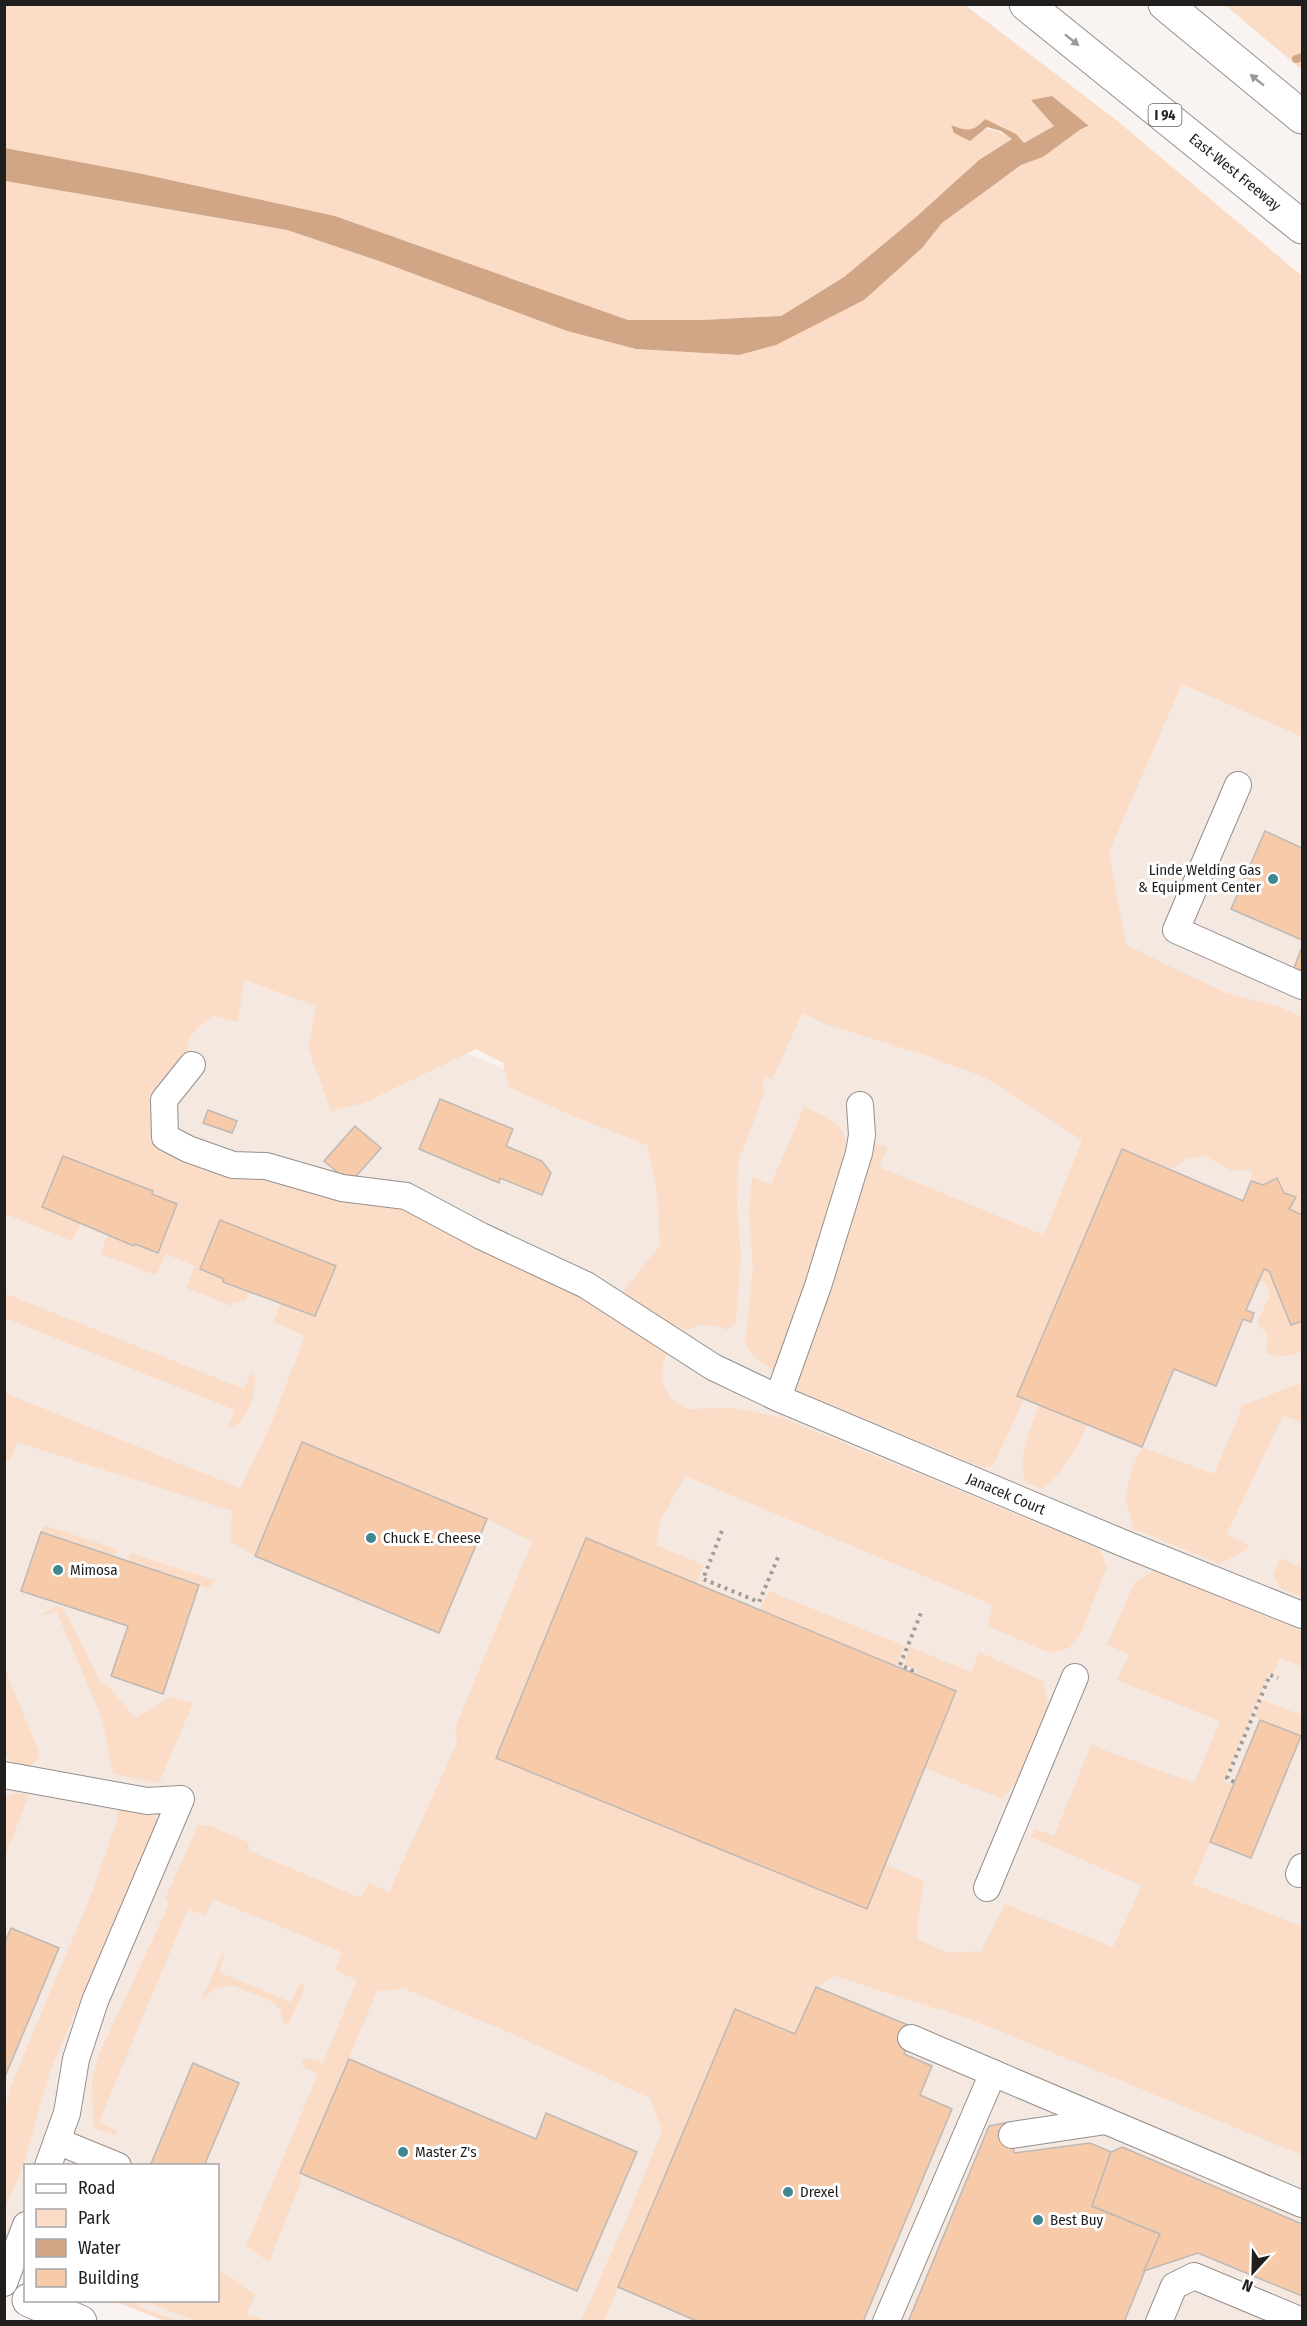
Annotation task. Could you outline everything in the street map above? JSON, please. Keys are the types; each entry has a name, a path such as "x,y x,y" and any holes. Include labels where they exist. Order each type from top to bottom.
{"main road":[{"name":"East-West Freeway","path":"1026,4 1302,227"},
{"path":"1165,4 1302,117"},
{"path":"4,2290 24,2299"},
{"path":"32,2302 80,2322"}],"street":[{"path":"1238,785 1176,930 1302,986"},
{"name":"Janacek Court","path":"192,1065 164,1100 165,1137 188,1149 233,1165 266,1166 342,1188 406,1196 481,1236 586,1285 713,1367 778,1398 1130,1546 1302,1615"},
{"path":"778,1398 818,1286 859,1153 862,1135 860,1105"},
{"path":"987,1888 1075,1677"},
{"path":"4,1775 147,1801 181,1799 95,2001 76,2059 67,2113 49,2164"},
{"path":"911,2038 1302,2204"},
{"path":"885,2322 993,2073"},
{"path":"1012,2135 1107,2121"},
{"path":"57,2141 113,2164"},
{"path":"4,2283 24,2230"},
{"path":"1160,2322 1174,2286 1194,2276 1302,2321"}],"path":[{"path":"722,1531 703,1579 712,1583 759,1602 779,1555"},
{"path":"912,1672 900,1665 921,1613"},
{"path":"1234,1782 1227,1778 1270,1675 1278,1678"}],"shaded area":[{"path":"1186,567 1302,618 1302,2321 166,2322 116,2302 219,2302 219,2164 24,2164 24,2264 5,2255 4,992 47,887 686,1141"}],"green space":[{"path":"5,5 965,5 1115,119 1302,276 1302,737 1182,684 1109,852 1126,945 1226,993 1280,1007 1302,1017 1302,1215 1289,1209 1295,1197 1284,1193 1277,1178 1263,1185 1251,1181 1252,1170 1230,1170 1206,1156 1187,1158 1172,1169 1122,1149 1017,1395 1024,1399 993,1466 983,1468 794,1389 852,1204 874,1144 888,1147 879,1167 1044,1235 1082,1140 984,1077 924,1055 825,1024 802,1013 773,1079 765,1077 761,1089 765,1091 738,1163 737,1204 741,1256 736,1322 728,1330 713,1325 702,1325 677,1335 617,1299 660,1245 656,1184 647,1145 570,1115 509,1087 503,1063 476,1049 364,1103 331,1111 308,1048 316,1006 244,980 238,1022 215,1016 199,1026 188,1040 187,1057 156,1113 153,1141 184,1156 410,1207 559,1280 668,1350 663,1364 662,1380 670,1398 688,1409 735,1408 783,1418 1100,1549 1107,1567 1081,1633 1069,1648 1050,1653 987,1626 993,1605 685,1476 660,1521 656,1545 704,1565 696,1584 586,1538 496,1758 866,1909 885,1864 924,1881 918,1921 918,1939 948,1953 981,1951 1005,1904 1113,1947 1142,1886 1031,1837 1035,1829 1054,1836 1091,1745 1194,1783 1220,1721 1117,1680 1129,1654 1107,1645 1134,1583 1154,1570 1302,1631 1302,1667 1280,1658 1273,1674 1269,1673 1224,1781 1233,1785 1193,1884 1302,1926 1302,2155 975,2021 835,1976 816,1987 795,2034 735,2009 604,2321 581,2321 627,2218 662,2130 650,2098 508,2032 403,1988 383,1991 378,1989 300,2173 301,2182 269,2262 246,2246 318,2074 303,2067 302,2061 308,2058 323,2063 357,1980 335,1970 342,1952 213,1899 205,1916 188,1909 99,2122 116,2130 116,2135 98,2130 93,2125 92,2078 98,2057 170,1902 165,1899 198,1825 208,1825 248,1842 250,1851 361,1898 369,1883 389,1892 457,1743 455,1728 532,1542 487,1519 302,1443 255,1556 230,1541 232,1511 17,1442 10,1460 5,1461 5,1393 240,1488 269,1429 305,1336 273,1322 281,1302 315,1316 336,1266 220,1220 200,1269 224,1279 223,1282 249,1292 246,1301 234,1302 232,1306 186,1288 195,1266 166,1254 156,1275 100,1254 108,1235 158,1253 177,1204 152,1194 152,1191 63,1156 42,1207 80,1224 72,1241 5,1214 4,181 287,230 379,261 567,331 636,349 739,355 922,248 942,223 978,196 1022,165 1043,157 1081,129 1089,127 1052,96 1032,100 1054,126 1023,143 1000,125 973,130 991,129 1012,139 979,160 916,217 844,277 780,316 703,320 628,320 335,216 137,173 5,148","holes":["951,125 966,131 954,133"]},
{"path":"1225,5 1302,5 1302,70"},
{"path":"804,1107 828,1118 839,1127 848,1151 785,1348 773,1371 757,1359 745,1345 753,1268 749,1211 752,1177 771,1184"},
{"path":"1264,1269 1269,1271 1291,1325 1302,1321 1302,1351 1292,1355 1276,1356 1266,1353 1267,1337 1264,1330 1257,1324 1270,1294 1265,1282 1259,1280"},
{"path":"4,1293 244,1389 251,1373 255,1378 255,1385 247,1411 235,1427 228,1427 235,1410 5,1318"},
{"path":"1298,1384 1302,1387 1302,1423 1283,1415 1227,1534 1248,1545 1247,1549 1220,1564 1134,1529 1125,1498 1132,1468 1142,1447 1214,1474 1243,1405"},
{"path":"1039,1405 1087,1425 1069,1460 1043,1489 1026,1483 1022,1464 1025,1444"},
{"path":"44,1525 117,1549 115,1557 41,1532"},
{"path":"131,1553 214,1580 210,1589 128,1561"},
{"path":"1280,1558 1301,1567 1302,1565 1302,1597 1280,1588 1273,1575"},
{"path":"769,1591 905,1646 896,1666 760,1610"},
{"path":"56,1606 63,1608 102,1684 107,1685 135,1718 171,1697 193,1703 159,1783 113,1774 102,1719 57,1612 38,1616"},
{"path":"910,1647 971,1672 979,1652 1043,1681 1049,1707 1021,1776 1002,1799 925,1768 956,1691 915,1674 917,1670 904,1664"},
{"path":"4,1667 39,1752 39,1757 30,1767 12,1762 5,1755"},
{"path":"1262,1700 1302,1715 1302,1737 1255,1717"},
{"path":"21,1793 29,1796 5,1856 5,1798"},
{"path":"120,1809 158,1818 49,2074 23,2167 5,2207 4,2108 10,2088 93,1890 117,1820 117,1811"},
{"path":"223,1952 225,1954 219,1972 291,2002 299,1985 303,1984 305,1987 288,2025 283,2022 280,2010 273,2002 232,1985 213,1990 201,2001"},
{"path":"219,2271 228,2275 255,2295 247,2314 268,2321 196,2321 147,2302 219,2302"},
{"path":"117,2302 133,2302 178,2321 166,2321"}],"water":[{"path":"1052,96 1089,126 1081,129 1043,157 1021,165 942,223 922,248 864,300 776,345 739,355 636,349 567,331 379,261 287,230 5,181 5,148 138,173 335,216 628,320 703,320 781,316 844,277 916,217 979,160 1012,139 1001,131 987,127 970,141 954,133 951,125 969,130 985,119 1016,134 1024,143 1054,126 1031,100"}],"building":[{"name":"Linde Welding Gas & Equipment Center","path":"1265,831 1302,848 1302,940 1231,909"},
{"path":"1302,947 1302,971 1294,968"},
{"path":"440,1099 513,1129 506,1146 542,1161 551,1173 542,1195 500,1178 499,1183 419,1149"},
{"path":"208,1110 237,1121 232,1133 203,1123"},
{"path":"355,1126 381,1148 350,1183 324,1161"},
{"path":"1122,1149 1243,1201 1251,1181 1263,1185 1277,1178 1284,1193 1296,1197 1289,1209 1302,1215 1302,1321 1291,1325 1269,1271 1264,1269 1246,1310 1254,1313 1251,1322 1243,1319 1216,1386 1174,1369 1142,1447 1017,1396"},
{"path":"63,1156 153,1191 152,1194 177,1204 158,1253 135,1244 134,1246 42,1207"},
{"path":"220,1220 336,1266 315,1316 223,1282 224,1279 200,1269"},
{"name":"Chuck E. Cheese","path":"302,1442 487,1519 439,1633 255,1556"},
{"path":"41,1532 199,1585 163,1694 111,1676 128,1626 21,1591"},
{"path":"586,1538 956,1691 867,1909 496,1758"},
{"path":"1260,1720 1301,1736 1251,1858 1210,1842"},
{"path":"11,1928 59,1948 4,2079 4,1945"},
{"name":"Drexel","path":"816,1987 915,2028 904,2054 932,2066 920,2095 952,2109 863,2322 699,2322 618,2287 735,2009 795,2034"},
{"path":"349,2059 536,2139 546,2113 637,2152 577,2291 300,2173"},
{"path":"193,2063 239,2083 205,2164 151,2164"},
{"name":"Best Buy","path":"1010,2122 1014,2153 1090,2143 1111,2152 1092,2206 1160,2234 1124,2322 908,2322 989,2126"},
{"path":"1122,2147 1302,2224 1302,2296 1198,2253 1144,2271 1160,2234 1092,2206 1111,2152"}],"waterway":[{"path":"1296,59 1302,57"}],"place":[{"name":"Linde Welding Gas & Equipment Center","path":"1273,879"},
{"name":"Chuck E. Cheese","path":"371,1538"},
{"name":"Mimosa","path":"58,1570"},
{"name":"Master Z's","path":"403,2152"},
{"name":"Drexel","path":"788,2192"},
{"name":"Best Buy","path":"1038,2220"}]}
